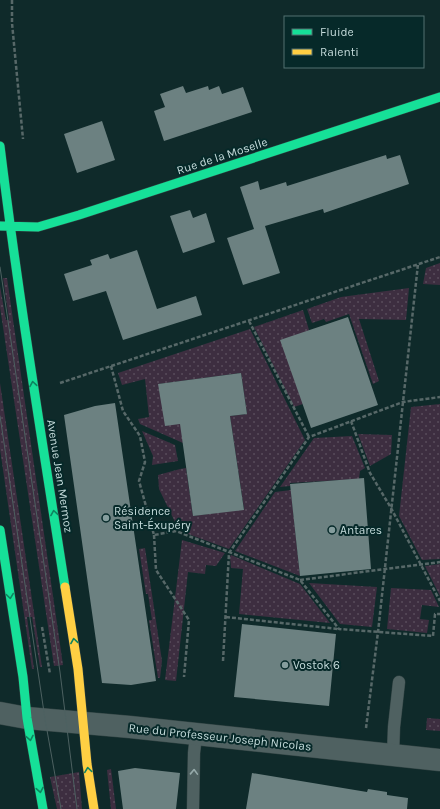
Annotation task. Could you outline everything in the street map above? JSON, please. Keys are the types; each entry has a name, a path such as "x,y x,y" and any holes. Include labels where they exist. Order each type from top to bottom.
{"main road":[{"name":"Rue de la Moselle","path":"0,226 38,227 79,215 440,97"},
{"name":"Avenue Jean Mermoz","path":"0,146 10,227 33,384 78,669 94,809"},
{"path":"0,530 23,677 27,718 43,809"}],"street":[{"name":"Rue du Professeur Joseph Nicolas","path":"0,713 27,718 440,760"}],"lane":[{"path":"393,755 394,727 399,682"},
{"path":"193,809 194,753 196,735"}],"path":[{"path":"12,0 12,23 23,140"},
{"path":"60,383 440,257"},
{"path":"366,728 378,632 418,264"},
{"path":"249,321 309,437"},
{"path":"111,366 123,411 140,436 145,462 140,481 154,534 156,570 189,620 184,677"},
{"path":"223,662 229,553 309,437 403,402 440,397"},
{"path":"351,421 370,473 391,508 440,601"},
{"path":"154,534 176,531 300,580 440,562"},
{"path":"300,580 339,629"},
{"path":"226,617 339,629 433,636 435,614 440,614"},
{"path":"42,627 52,673 44,674"}],"shaded area":[{"path":"440,263 440,285 423,284 426,268"},
{"path":"3,278 7,278 63,665 54,666 0,307 0,286 6,320 9,320"},
{"path":"409,288 406,320 359,319 379,381 373,384 349,314 326,322 324,319 312,323 307,309 341,297"},
{"path":"303,310 309,330 303,404 294,407 254,327"},
{"path":"250,329 305,440 229,549 188,534 176,524 159,489 158,475 186,468 193,516 244,509 230,416 247,414 241,373 159,384 188,422 191,442 183,443 140,424 138,419 149,417 145,379 122,385 118,373"},
{"path":"0,383 42,667 40,667 32,617 27,617 34,669 32,669 0,449"},
{"path":"440,404 440,559 422,560 399,516 411,407"},
{"path":"142,431 175,445 178,461 152,465 153,456"},
{"path":"358,434 392,435 391,454 370,466"},
{"path":"352,436 365,468 360,471 359,479 290,483 290,486 280,487 314,438"},
{"path":"291,490 300,576 235,551 275,492"},
{"path":"182,540 225,553 216,566 206,565 205,574 188,572 176,681 165,680"},
{"path":"145,548 162,661 160,678 158,678 149,620 152,620 148,594 146,594 139,549"},
{"path":"231,555 300,584 330,623 239,614 243,569 231,568"},
{"path":"440,564 440,596 425,566"},
{"path":"309,583 377,587 372,627 340,624"},
{"path":"391,588 431,590 439,607 422,605 420,619 429,620 427,633 387,629"},
{"path":"427,718 440,719 440,731 426,730"},
{"path":"111,769 116,809 111,809 107,770"},
{"path":"79,772 82,809 57,809 50,777"}],"building":[{"path":"183,86 186,93 208,86 209,90 219,86 222,94 243,87 252,112 164,141 154,111 165,107 160,94"},
{"path":"102,121 115,160 77,173 64,134"},
{"path":"386,155 387,159 400,155 409,184 324,213 323,209 265,226 280,273 243,285 227,238 254,229 240,187 258,181 260,190 286,182 287,186"},
{"path":"190,210 193,218 206,213 215,242 183,253 170,216"},
{"path":"137,250 157,309 196,296 202,315 123,340 106,291 73,301 64,274 92,265 90,260 108,254 110,259"},
{"path":"348,317 378,405 311,428 280,340"},
{"path":"241,373 247,414 230,416 244,510 193,516 180,424 165,426 158,384"},
{"name":"Résidence Saint-Éxupéry","path":"115,403 156,681 131,685 102,683 64,415 95,406"},
{"name":"Antares","path":"364,478 371,569 300,576 290,484"},
{"name":"Vostok 6","path":"242,624 336,634 329,706 234,697"},
{"path":"135,768 180,773 176,809 123,809 118,771"},
{"path":"252,773 367,792 368,789 387,792 387,795 408,798 407,809 246,809"}],"tram line":[{"path":"0,267 60,672 77,809"},
{"path":"0,416 45,719 61,809"}],"traffic: fast":[{"path":"0,226 38,227 79,215 440,97"},
{"path":"0,146 22,312 65,587"},
{"path":"0,530 23,677 27,718 43,809"}],"traffic: slow":[{"path":"65,587 78,669 87,764 94,809"}],"place":[{"name":"Résidence Saint-Éxupéry","path":"106,518"},
{"name":"Antares","path":"332,530"},
{"name":"Vostok 6","path":"285,665"}]}
